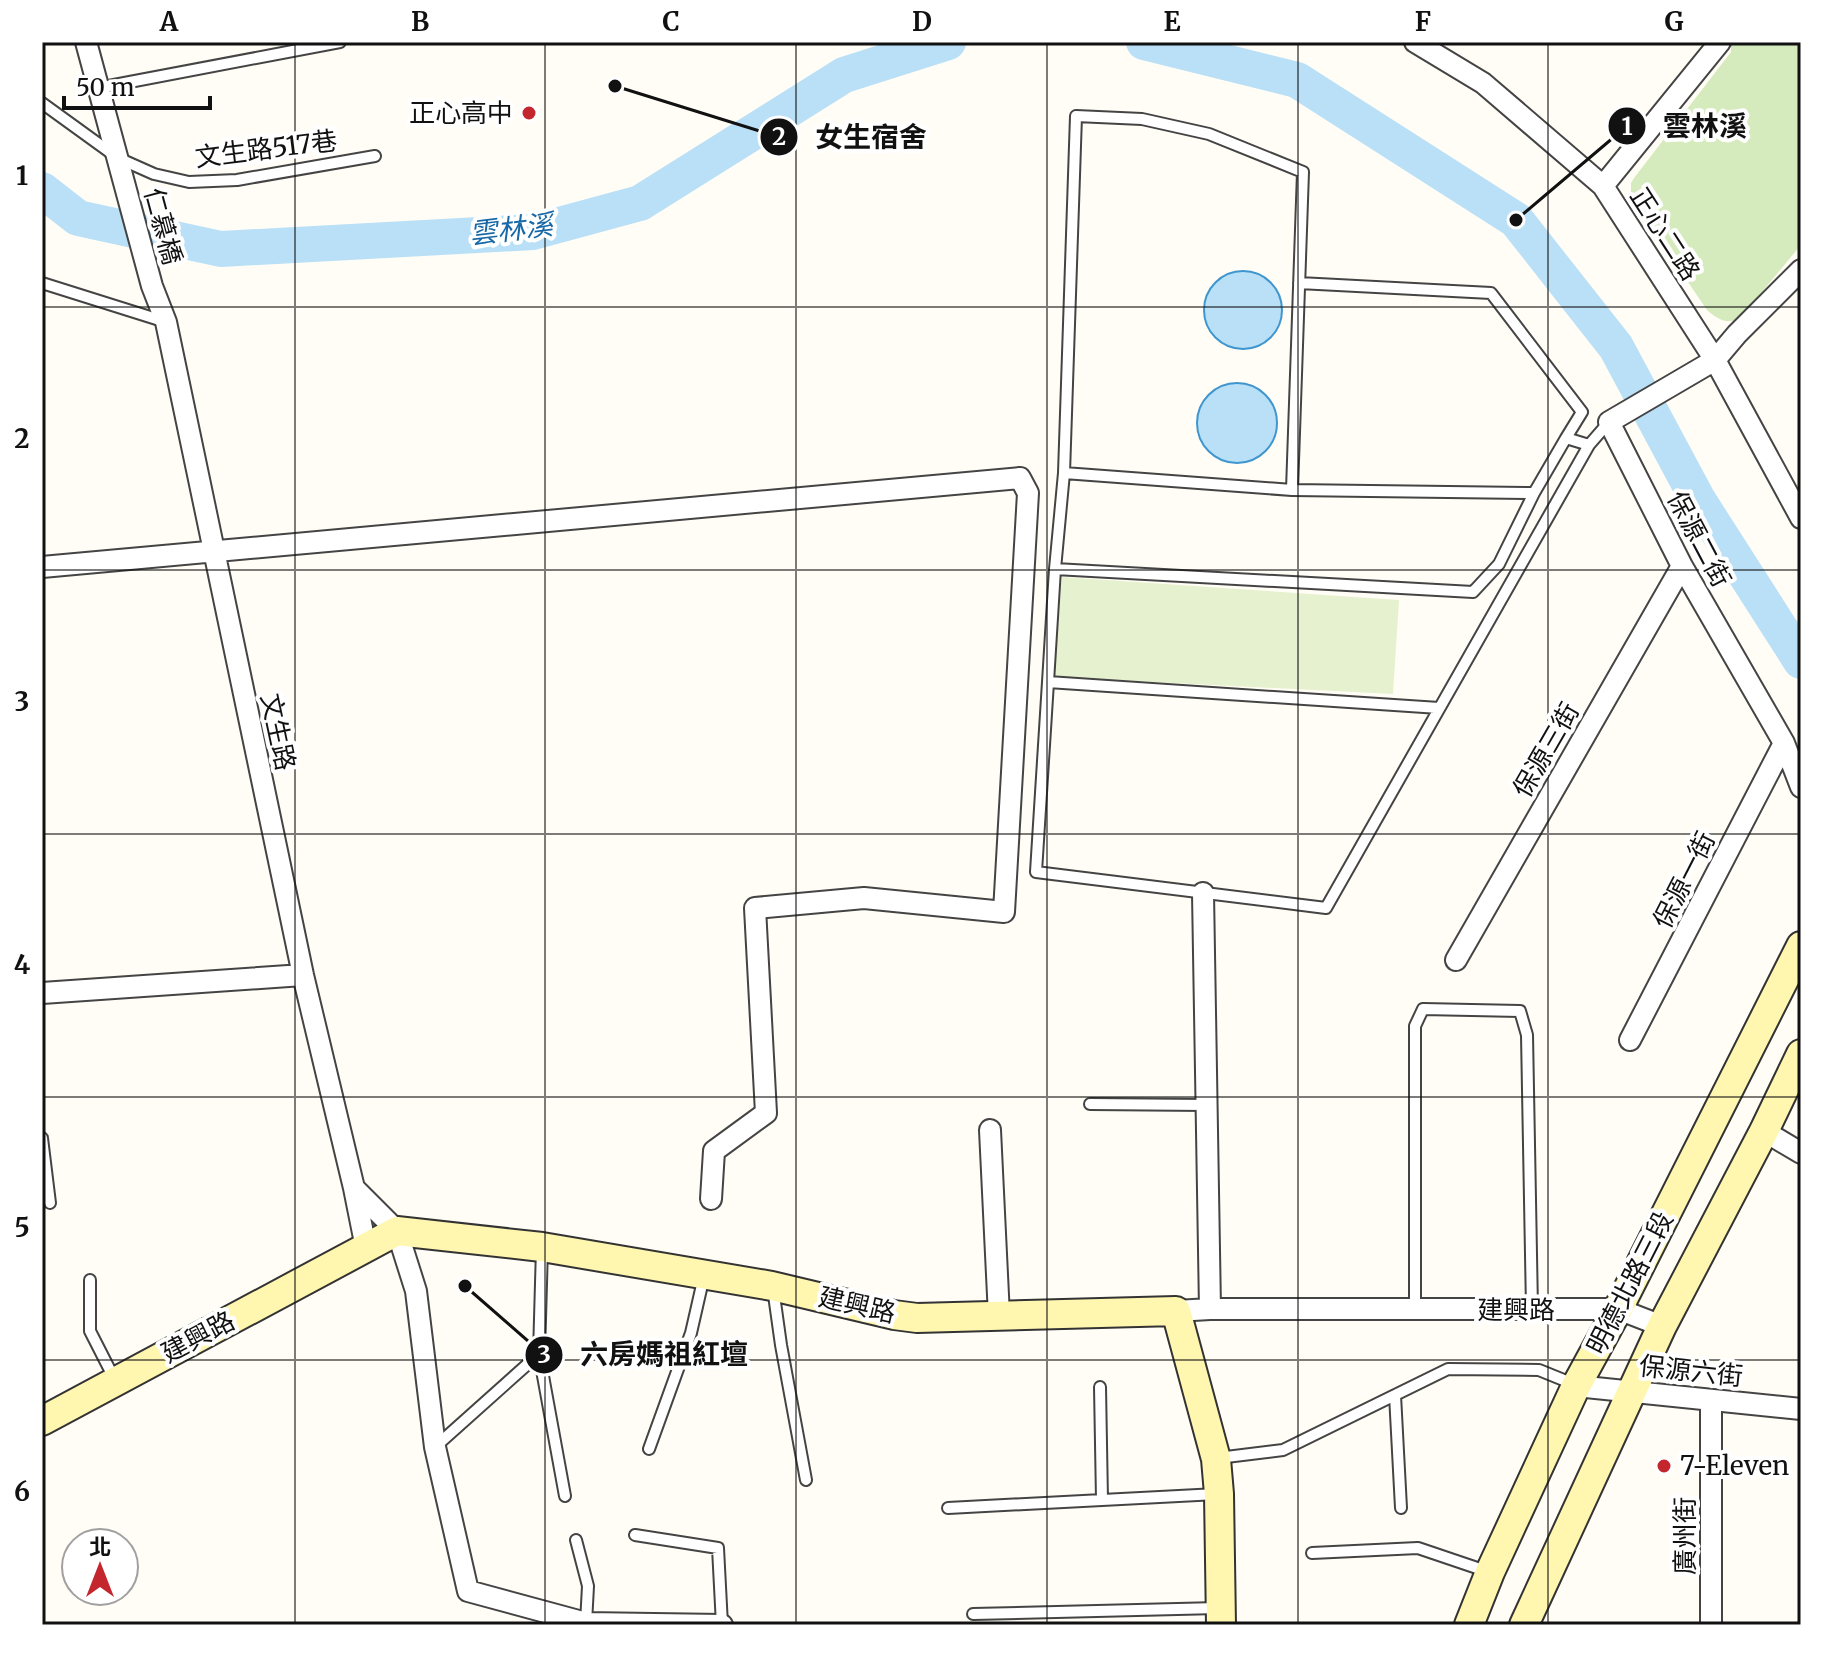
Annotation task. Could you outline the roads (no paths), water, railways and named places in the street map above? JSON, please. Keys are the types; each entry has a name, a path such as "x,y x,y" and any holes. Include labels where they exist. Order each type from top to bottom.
{"street":[{"path":"86,42 118,158"},
{"name":"正心二路","path":"1415,42 1483,83 1603,186 1711,362 1801,518"},
{"path":"1603,186 1720,42"},
{"name":"仁慕橋","path":"118,158 152,286"},
{"path":"1615,418 1711,362 1801,270"},
{"name":"文生路","path":"152,286 166,322 303,975 366,1248"},
{"name":"保源二街","path":"1615,418 1682,566 1784,743 1801,787"},
{"path":"42,567 1020,478 1028,493 1004,912 864,898 755,908 766,1113 714,1151 711,1199"},
{"name":"保源三街","path":"1456,960 1682,566"},
{"name":"保源一街","path":"1630,1040 1784,743"},
{"path":"1203,893 1210,1309"},
{"name":"明德北路三段","path":"1469,1625 1490,1572 1576,1386 1801,946"},
{"path":"42,993 303,975"},
{"name":"明德北路三段","path":"1524,1625 1662,1326 1801,1054"},
{"path":"990,1130 999,1316"},
{"path":"1764,1131 1801,1153"},
{"path":"354,1188 397,1231 416,1291 435,1447 468,1591 586,1623 722,1625"},
{"name":"建興路","path":"42,1421 397,1231 542,1247 772,1286 917,1318 1210,1309 1618,1309 1662,1326"},
{"path":"1176,1311 1216,1459 1221,1616"},
{"name":"保源六街","path":"1576,1386 1801,1409"},
{"name":"廣州街","path":"1711,1400 1711,1625"}],"lane":[{"path":"98,88 340,42"},
{"name":"文生路517巷","path":"42,103 118,158 154,174 189,182 237,180 375,156"},
{"path":"1292,490 1303,172 1209,134 1142,119 1076,116 1064,473 1036,872 1326,908 1589,445 1615,418"},
{"path":"42,283 166,322"},
{"path":"1055,569 1473,592 1499,564 1534,493 1582,412 1491,293 1299,283"},
{"path":"1566,438 1589,445"},
{"path":"1064,473 1292,490 1534,493"},
{"path":"1048,682 1439,708"},
{"path":"1415,1309 1415,1026 1423,1009 1520,1011 1527,1035 1532,1310"},
{"path":"1090,1104 1206,1105"},
{"path":"42,1138 50,1203"},
{"path":"542,1247 539,1354 565,1496"},
{"path":"649,1449 691,1333 705,1276"},
{"path":"90,1280 90,1331 116,1382"},
{"path":"772,1286 806,1480"},
{"path":"435,1447 539,1354"},
{"path":"1216,1459 1283,1450 1448,1369 1539,1370 1576,1386"},
{"path":"1100,1387 1102,1500"},
{"path":"1395,1395 1401,1508"},
{"path":"948,1508 1219,1494"},
{"path":"635,1535 718,1548 722,1625"},
{"path":"576,1540 588,1586 586,1623"},
{"path":"1312,1553 1418,1548 1490,1572"},
{"path":"973,1614 1221,1616"}],"water":[{"path":"1235,271 1251,271 1265,277 1276,288 1282,310 1276,332 1265,343 1251,349 1235,349 1221,343 1210,332 1204,318 1204,302 1210,288 1221,277"},
{"path":"1237,383 1265,395 1277,423 1265,451 1237,463 1209,451 1197,423 1209,395"}],"waterway":[{"name":"雲林溪","path":"42,190 78,218 221,249 533,232 640,203 844,75 948,42"},
{"name":"雲林溪","path":"1144,42 1297,80 1516,220 1616,347 1698,500 1801,661"}],"place":[{"name":"女生宿舍","path":"615,86"},
{"name":"正心高中","path":"529,113"},
{"name":"雲林溪","path":"1516,220"},
{"name":"六房媽祖紅壇","path":"465,1286"},
{"name":"7-Eleven","path":"1664,1466"}]}
